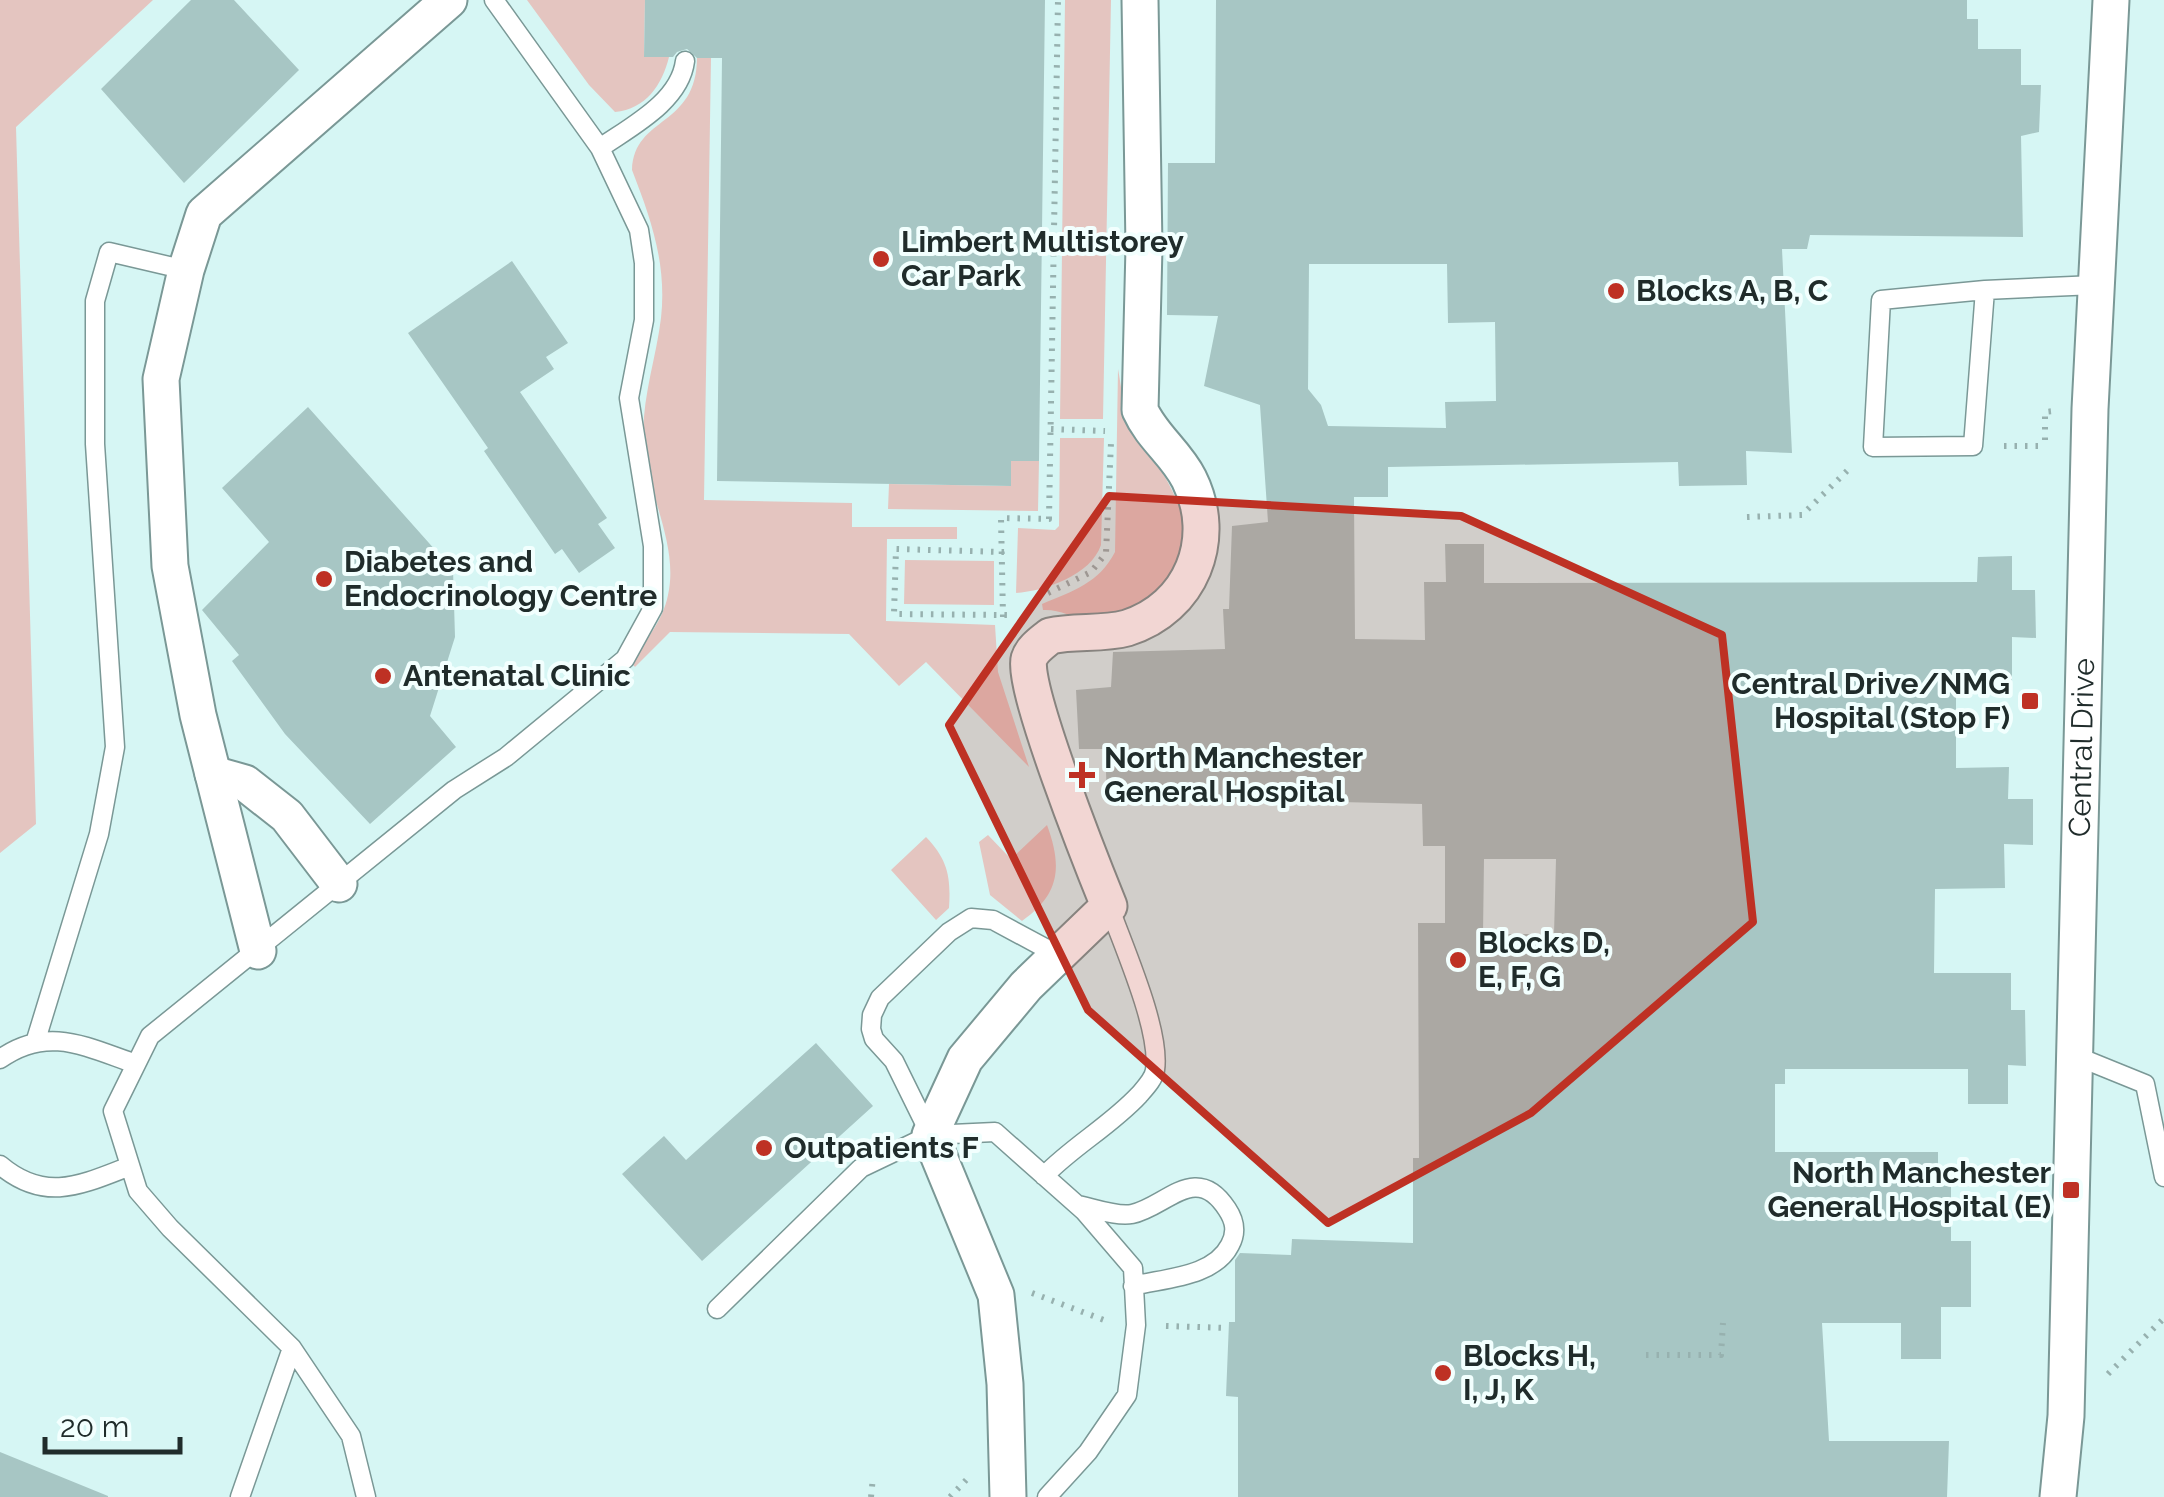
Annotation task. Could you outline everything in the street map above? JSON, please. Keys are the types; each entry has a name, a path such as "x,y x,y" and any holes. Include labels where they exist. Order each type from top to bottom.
{"street":[{"path":"258,951 198,715 170,566 161,378 186,270 204,214 449,0"},
{"path":"1008,1497 1005,1384 996,1295 930,1135 965,1059 1026,986 1108,906 1053,757 1032,684 1028,662 1031,654 1050,636 1106,633 1143,622 1176,599 1200,551 1202,526 1189,478 1176,457 1149,430 1140,410 1144,247 1140,0"},
{"name":"Central Drive","path":"2058,1497 2066,1416 2095,285 2112,0"},
{"path":"213,774 245,783 287,816 339,884"}],"lane":[{"path":"366,1497 351,1436 292,1348 138,1191 112,1111 150,1036 454,790 506,756 624,659 653,608 652,546 629,398 644,320 644,263 638,230 600,148 494,0"},
{"path":"600,148 660,104 675,88 685,61"},
{"path":"35,1042 99,834 116,747 95,444 95,301 109,252 186,270"},
{"path":"1985,290 1973,446 1872,447 1881,300 1985,290 2095,285"},
{"path":"1044,1176 1068,1150 1138,1096 1155,1074 1156,1051 1141,996 1108,906"},
{"path":"930,1135 894,1062 871,1030 872,1014 880,998 949,932 971,918 993,920 1058,956"},
{"path":"0,1059 19,1046 57,1038 136,1064"},
{"path":"2076,1056 2145,1084 2164,1177"},
{"path":"717,1309 861,1168 930,1135 995,1132 1078,1205 1132,1268 1136,1326 1127,1396 1088,1452 1046,1497"},
{"path":"0,1165 22,1182 44,1188 80,1186 130,1166"},
{"path":"1078,1205 1130,1215 1188,1187 1207,1191 1222,1202 1232,1217 1235,1234 1224,1256 1201,1270 1133,1286"},
{"path":"240,1497 292,1348"}],"path":[{"path":"1003,617 1001,518 1050,519 1058,0"},
{"path":"1973,446 2045,446 2045,412"},
{"path":"1036,600 1083,578 1106,552 1111,423"},
{"path":"1051,428 1100,431"},
{"path":"1747,517 1802,515 1872,447"},
{"path":"1004,552 896,549 894,614 1003,617 1020,608"},
{"path":"2066,1416 2164,1318"},
{"path":"1646,1355 1721,1355 1723,1323"},
{"path":"871,1497 874,1477"},
{"path":"950,1497 969,1477"}],"highlighted area":[{"path":"1109,496 1461,516 1722,635 1753,922 1531,1113 1328,1223 1088,1010 949,725"}],"shaded area":[{"path":"0,0 153,0 16,127 36,824 0,853"},
{"path":"527,0 645,0 644,56 669,57 657,86 636,106 615,112 589,85"},
{"path":"1065,0 1111,0 1103,419 1060,419"},
{"path":"697,57 711,58 704,500 852,503 852,527 957,527 957,539 887,539 886,621 995,625 998,672 1029,767 926,662 899,686 849,634 670,632 635,667 629,660 658,622 666,604 670,577 643,430 661,318 662,279 651,224 632,170 635,152 643,139 687,97"},
{"path":"1118,369 1128,414 1165,477 1184,522 1185,544 1179,565 1149,600 1130,613 1089,619 1043,610 1042,604 1093,579 1115,552"},
{"path":"1060,438 1104,438 1101,545 1088,565 1066,580 1016,593 1018,528 1055,530 1059,526"},
{"path":"1011,461 1039,461 1038,511 888,509 889,484 1010,486"},
{"path":"905,560 994,561 994,605 904,604"},
{"path":"1047,825 1055,854 1054,879 1044,901 1022,921 990,895 979,842 988,835 1011,859"},
{"path":"926,837 939,853 948,878 949,908 936,920 891,870"}],"building":[{"path":"191,0 234,0 299,70 184,183 101,89"},
{"name":"Limbert Multistorey Car Park","path":"645,0 1045,0 1039,461 1011,461 1011,486 717,481 722,58 697,58 687,49 673,57 644,57"},
{"path":"1216,0 1967,0 1967,19 1978,19 1978,49 2021,49 2021,85 2041,85 2039,132 2021,136 2023,237 1810,235 1807,249 1782,249 1792,453 1746,451 1747,485 1679,486 1678,462 1388,467 1388,497 1354,497 1355,639 1425,640 1424,582 1446,582 1445,544 1484,544 1484,583 1977,582 1978,557 2012,556 2012,590 2035,590 2036,638 2012,637 2012,681 1956,680 1956,768 2009,767 2008,799 2033,799 2033,845 2004,844 2005,888 1935,889 1934,973 2011,973 2011,1010 2025,1010 2026,1066 2008,1065 2008,1104 1968,1104 1968,1069 1785,1069 1785,1084 1775,1084 1775,1152 1938,1152 1938,1185 1951,1186 1951,1241 1971,1241 1971,1307 1941,1307 1941,1359 1901,1359 1901,1323 1822,1323 1829,1441 1949,1441 1947,1497 1238,1497 1238,1397 1226,1396 1229,1322 1235,1322 1235,1260 1240,1253 1291,1255 1292,1239 1413,1243 1413,1158 1419,1158 1418,923 1445,923 1445,846 1423,846 1422,804 1107,796 1105,749 1079,749 1076,690 1111,687 1113,652 1225,649 1223,609 1229,609 1232,526 1268,522 1260,405 1204,386 1218,316 1167,315 1168,163 1215,163","holes":["1309,264 1447,264 1448,323 1495,322 1496,401 1445,402 1446,428 1328,426 1321,405 1308,389","1484,859 1556,859 1554,934 1483,934"]},
{"path":"512,261 568,343 546,357 554,369 520,392 607,518 598,524 615,548 579,573 562,549 555,554 408,333"},
{"path":"308,407 453,570 455,637 430,716 456,747 370,824 285,734 232,661 239,655 202,610 269,542 222,488"},
{"name":"Outpatients F","path":"816,1043 873,1106 702,1261 622,1174 664,1136 686,1160"},
{"path":"0,1452 108,1496 108,1497 0,1497"}],"place":[{"name":"Limbert Multistorey Car Park","path":"881,259"},
{"name":"Blocks A, B, C","path":"1616,291"},
{"name":"Diabetes and Endocrinology Centre","path":"324,579"},
{"name":"Antenatal Clinic","path":"383,676"},
{"name":"Central Drive/NMG Hospital (Stop F)","path":"2030,701"},
{"name":"North Manchester General Hospital","path":"1082,775"},
{"name":"Blocks D, E, F, G","path":"1458,960"},
{"name":"Outpatients F","path":"764,1148"},
{"name":"North Manchester General Hospital (E)","path":"2071,1190"},
{"name":"Blocks H, I, J, K","path":"1443,1373"}]}
